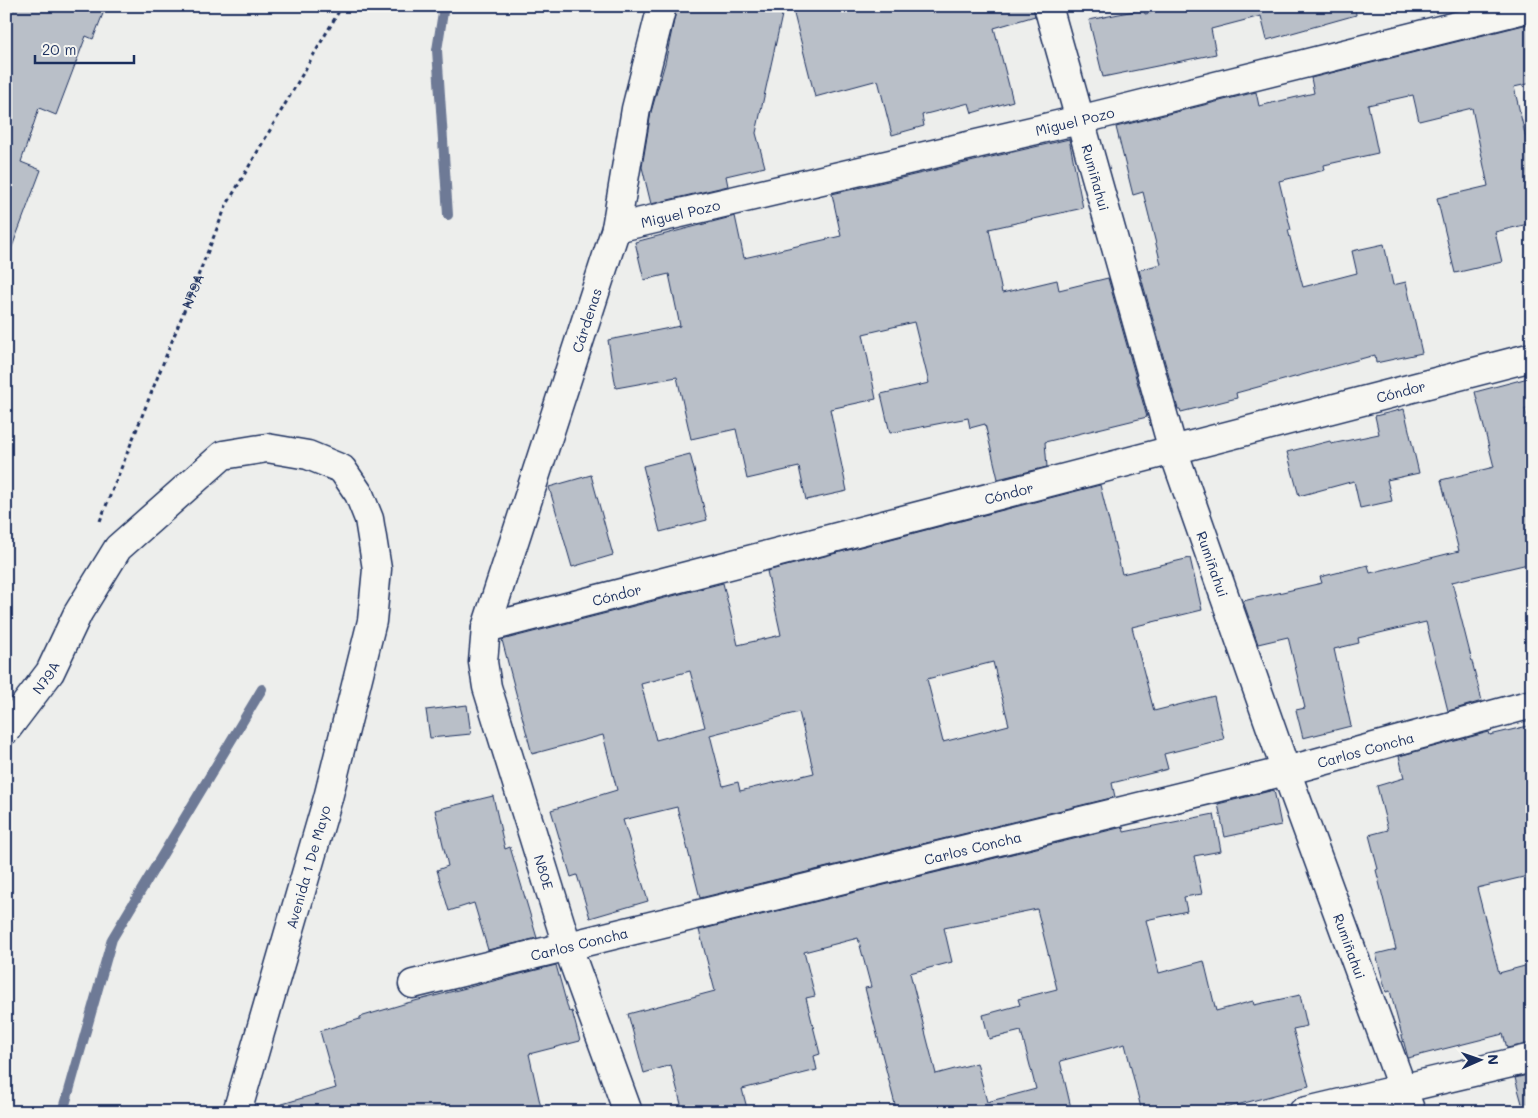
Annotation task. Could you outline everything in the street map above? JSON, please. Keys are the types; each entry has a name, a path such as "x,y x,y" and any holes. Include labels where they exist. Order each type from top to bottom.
{"street":[{"name":"Cárdenas","path":"486,628 616,228 636,110 662,6"},
{"name":"Rumiñahui","path":"1048,6 1173,450 1286,771 1406,1100"},
{"name":"Miguel Pozo","path":"616,228 1079,120 1532,7"},
{"name":"Cóndor","path":"486,628 1532,357"},
{"name":"N79A","path":"6,730 50,672 78,613 118,548 223,454 267,448 308,455 342,469 359,494 369,519 377,569 372,621"},
{"name":"Avenida 1 De Mayo","path":"237,1112 328,798 372,621"},
{"name":"N80E","path":"486,628 483,662 487,688 567,946 628,1112"},
{"name":"Carlos Concha","path":"413,984 1286,771 1532,704"},
{"path":"1303,1112 1406,1100 1532,1058"}],"path":[{"name":"N79A","path":"97,528 226,206 342,6"}],"building":[{"path":"15,6 106,6 93,39 86,36 56,115 39,108 21,162 41,170 9,255 6,255 6,27"},
{"path":"677,6 784,6 756,133 765,167 726,176 728,186 651,204 642,167 651,112 665,63"},
{"path":"792,6 1033,6 1035,16 994,28 1013,101 972,113 969,103 922,115 924,126 892,135 878,80 815,97"},
{"path":"1182,6 1355,6 1356,15 1267,40 1261,16 1211,29 1216,54 1103,77 1089,20 1144,9 1145,14"},
{"path":"1532,23 1532,83 1514,87 1532,164 1532,223 1495,232 1502,262 1455,273 1437,198 1488,186 1472,108 1419,121 1413,95 1368,105 1378,153 1324,165 1325,170 1279,181 1291,230 1288,230 1303,287 1357,273 1352,251 1384,244 1393,285 1406,282 1422,353 1376,363 1375,355 1236,393 1237,398 1181,412 1178,409 1139,270 1161,264 1143,192 1133,195 1116,127 1256,92 1259,106 1314,93 1311,78"},
{"path":"1069,139 1083,208 989,229 1002,293 1057,280 1059,290 1108,278 1147,417 1045,442 1047,467 998,479 985,424 970,428 968,418 890,433 881,394 929,383 914,322 863,334 876,399 830,409 847,491 806,500 799,467 747,479 736,429 691,439 677,377 616,388 608,340 680,326 669,274 644,280 635,242 735,216 744,258 841,236 832,194"},
{"path":"1532,377 1532,408 1525,409 1532,435 1532,563 1452,582 1482,701 1448,711 1426,622 1358,638 1359,643 1334,649 1351,726 1303,738 1296,710 1305,708 1288,637 1258,644 1243,601 1322,583 1320,577 1368,565 1370,573 1459,551 1441,480 1494,467 1475,392"},
{"path":"1404,409 1419,473 1387,480 1392,501 1360,508 1354,481 1299,496 1287,452 1330,441 1331,444 1379,434 1375,416"},
{"path":"690,454 707,520 660,532 643,466"},
{"path":"591,475 613,555 572,567 549,487"},
{"path":"1100,485 1122,574 1190,558 1202,610 1132,627 1154,711 1214,696 1224,739 1164,754 1168,769 1112,783 1115,797 700,898 677,807 623,820 648,901 590,918 577,875 571,877 551,810 617,790 603,735 532,754 502,640 723,583 738,645 781,635 767,571","holes":["993,662 1009,725 943,742 927,679","690,671 705,727 656,740 641,684","799,712 814,773 740,791 738,782 723,786 710,735"]},
{"path":"467,705 471,734 430,738 426,710"},
{"path":"1532,725 1532,875 1477,888 1499,973 1532,964 1532,1043 1507,1048 1503,1034 1408,1058 1390,991 1386,992 1376,954 1396,949 1369,835 1388,830 1377,786 1404,778 1399,756 1489,732 1490,735"},
{"path":"1274,790 1281,825 1225,837 1218,804"},
{"path":"493,796 505,849 510,847 537,938 488,950 474,903 449,911 437,870 448,866 435,810"},
{"path":"1214,814 1221,851 1194,856 1202,894 1184,897 1187,911 1146,920 1159,973 1204,961 1216,1011 1253,1001 1254,1005 1300,995 1307,1026 1293,1029 1309,1086 1210,1112 1142,1112 1125,1044 1060,1061 1072,1112 897,1112 865,988 871,987 858,938 804,952 815,996 806,998 820,1054 814,1056 817,1070 742,1089 748,1112 683,1112 671,1065 644,1073 628,1014 715,991 699,930 1123,827 1124,832","holes":["1037,909 1057,989 1018,999 1020,1005 983,1015 989,1039 1021,1031 1036,1089 987,1102 977,1063 936,1074 910,973 952,962 944,928"]},
{"path":"556,965 569,1012 572,1011 580,1041 529,1054 542,1112 280,1112 279,1105 336,1088 320,1031 407,1003"},
{"path":"1532,1074 1532,1106 1523,1107 1515,1078"}],"waterway":[{"path":"444,6 437,50 448,215"},
{"path":"63,1112 112,939 262,689"}]}
